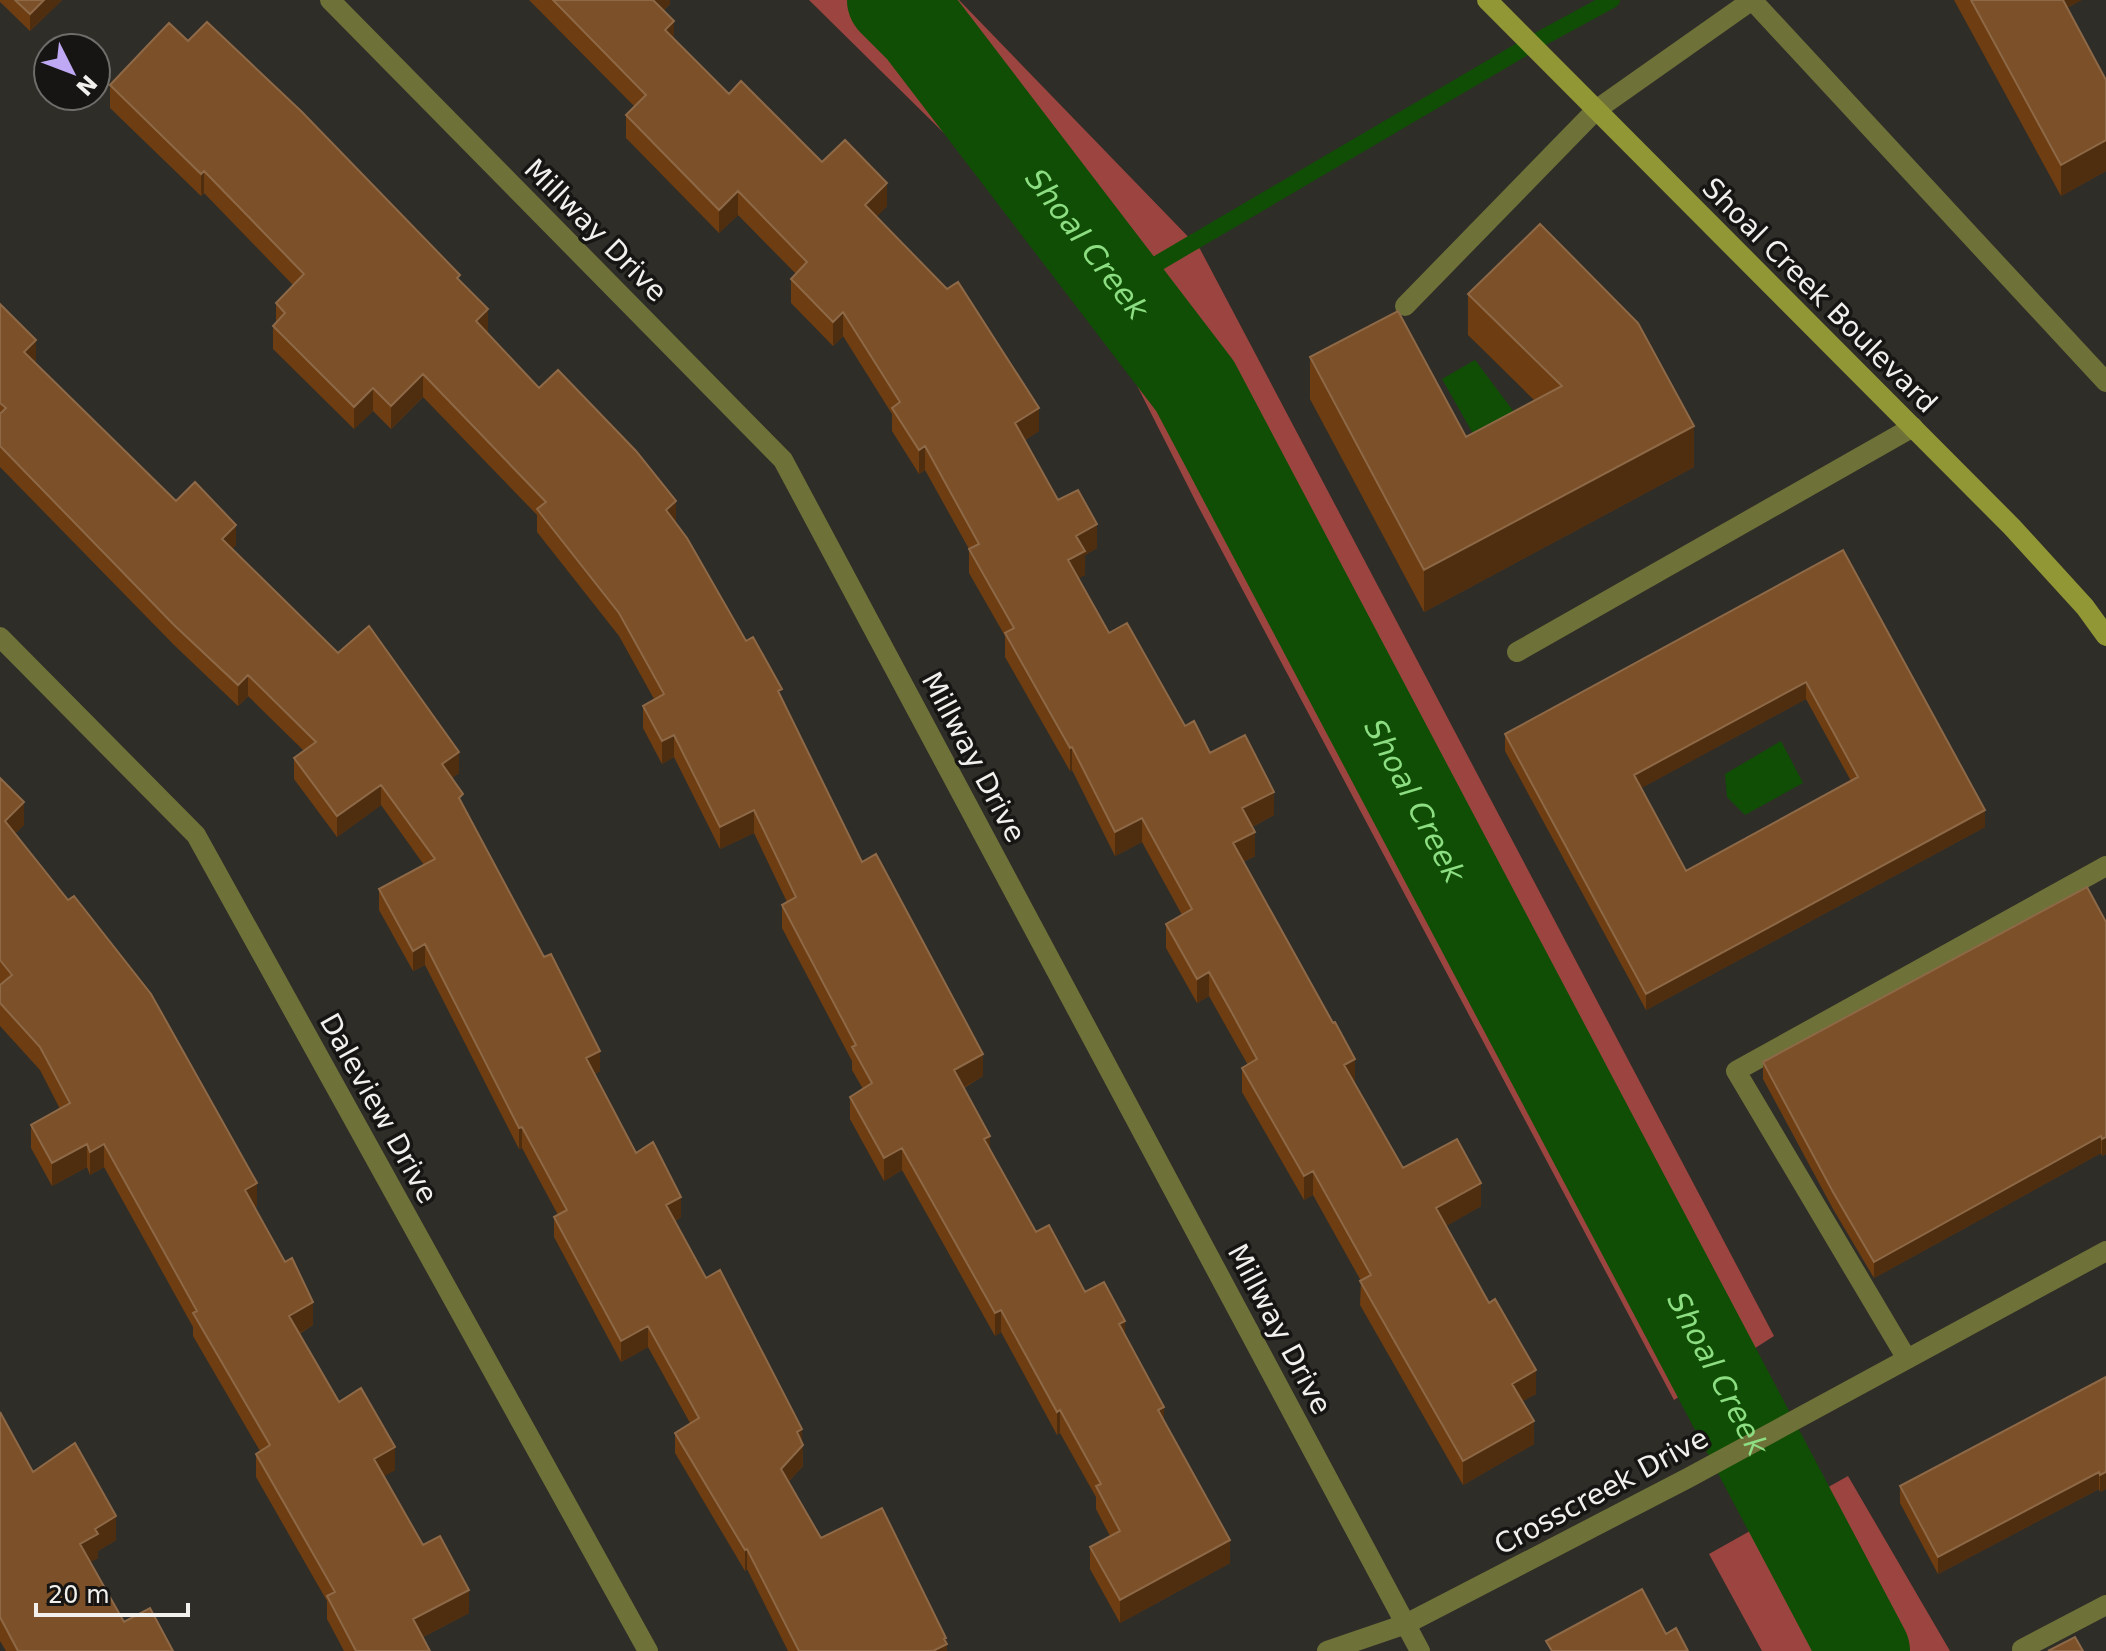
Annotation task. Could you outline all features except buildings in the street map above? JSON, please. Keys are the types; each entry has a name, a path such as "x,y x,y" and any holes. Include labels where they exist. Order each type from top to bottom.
{"street":[{"name":"Millway Drive","path":"330,0 783,460 1420,1651"},
{"name":"Shoal Creek Boulevard","path":"1487,0 2012,527 2085,607 2106,636"},
{"path":"1405,306 1596,110 1752,0 2106,382"},
{"path":"1517,652 1913,427"},
{"name":"Daleview Drive","path":"0,637 196,835 648,1651"},
{"path":"1907,1359 1736,1071 2106,866"},
{"name":"Crosscreek Drive","path":"1327,1651 1406,1624 1688,1478 2106,1251"},
{"path":"2022,1649 2106,1605"}],"shaded area":[{"path":"809,0 959,0 1200,249 1774,1336 1674,1400 1198,506 1120,352 954,143"},
{"path":"1475,360 1517,416 1476,439 1442,379"},
{"path":"1781,741 1803,783 1745,815 1727,797 1725,774"},
{"path":"1848,1476 1950,1651 1762,1651 1709,1554"}],"waterway":[{"name":"Shoal Creek","path":"893,0 922,29 1195,386 1864,1651"},
{"path":"1119,286 1531,44 1612,0"}]}
